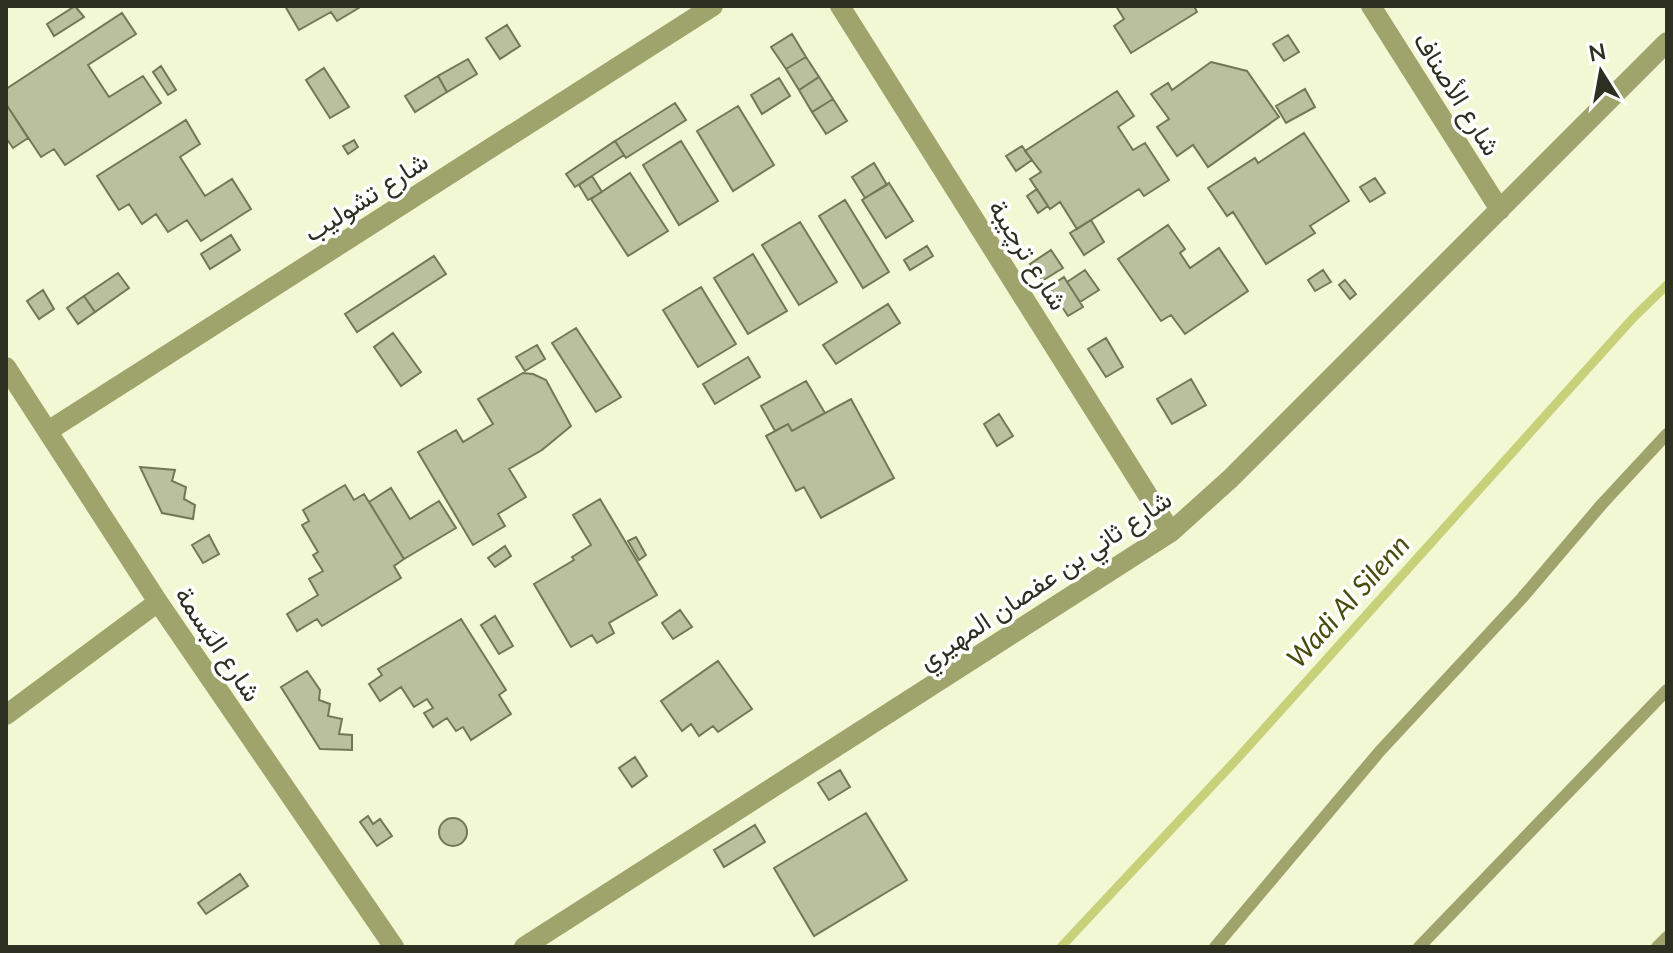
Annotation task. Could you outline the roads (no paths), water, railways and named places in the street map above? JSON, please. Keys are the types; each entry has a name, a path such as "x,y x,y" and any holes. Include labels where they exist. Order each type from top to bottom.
{"street":[{"name":"شارع تشوليب","path":"48,431 713,6"},
{"name":"شارع ترچيبة","path":"840,6 1171,532"},
{"name":"شارع الأصناف","path":"1371,6 1500,210"},
{"name":"شارع ثاني بن عفصان المهيري","path":"524,947 1171,532 1220,488 1667,42"},
{"name":"شارع البَسمة","path":"6,367 158,602 394,947"},
{"path":"6,715 158,602"}],"lane":[{"path":"1215,947 1380,751 1522,598 1667,434"},
{"path":"1419,947 1667,690"},
{"path":"1657,947 1667,937"}],"waterway":[{"name":"Wadi Al Silenn","path":"1061,947 1237,759 1633,318 1667,285"}]}
